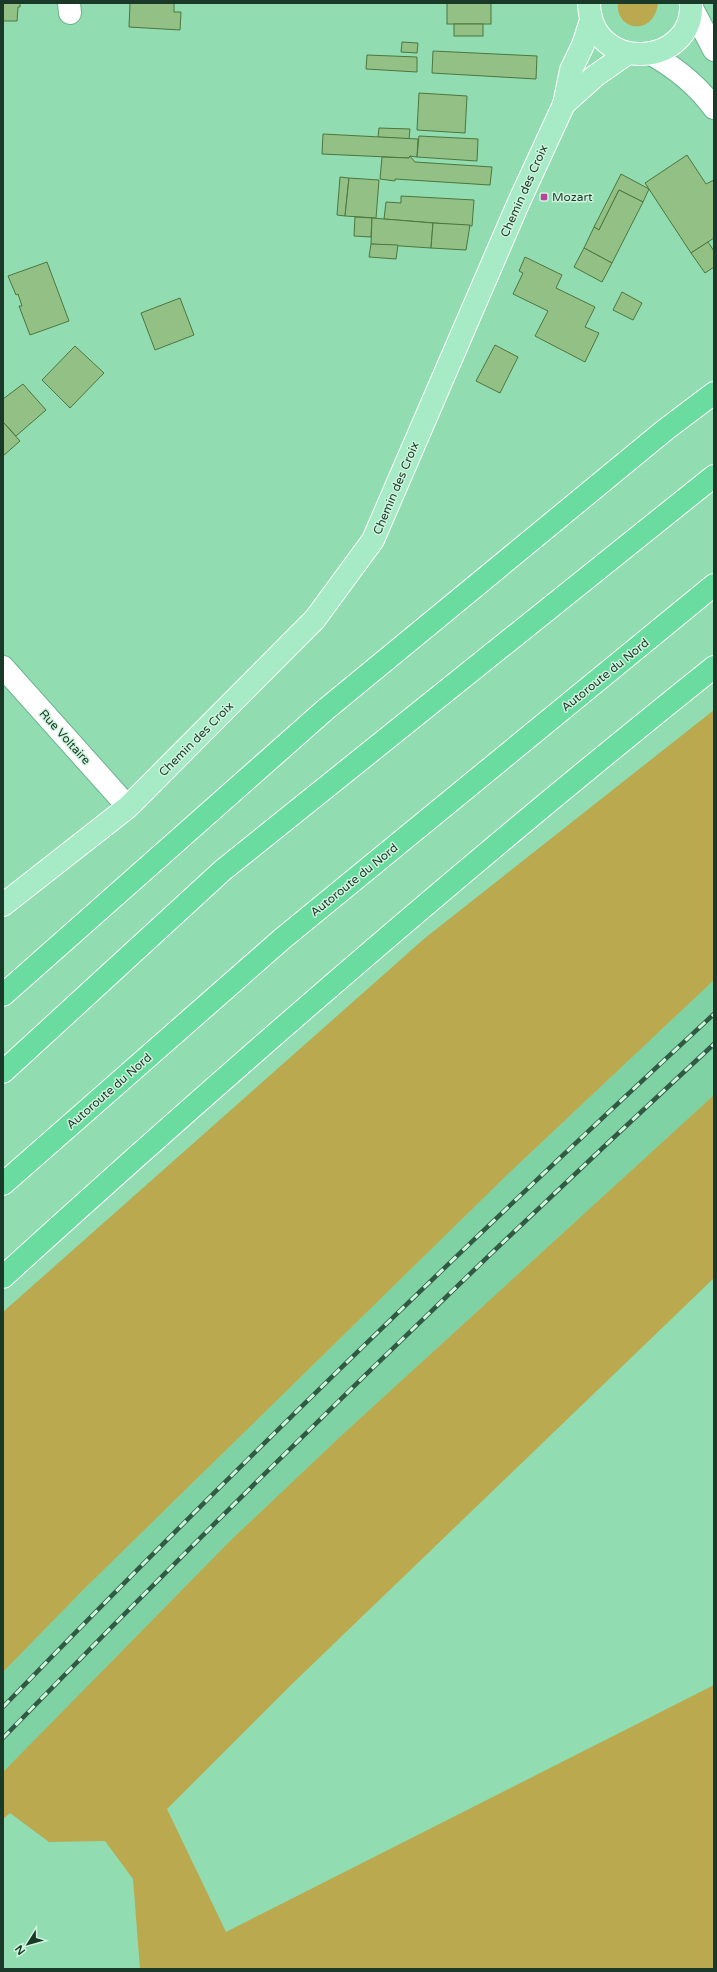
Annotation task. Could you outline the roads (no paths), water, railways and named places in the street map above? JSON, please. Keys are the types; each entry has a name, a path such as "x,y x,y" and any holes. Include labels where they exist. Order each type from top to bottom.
{"highway":[{"path":"3,995 325,710 665,430 714,392"},
{"path":"3,1072 223,870 714,476"},
{"name":"Autoroute du Nord","path":"3,1184 282,939 714,585"},
{"path":"3,1277 165,1129 414,913 714,667"}],"main road":[{"path":"589,9 605,42 616,49 639,55 651,54 666,48 679,37 688,22 691,4"},
{"path":"564,104 571,70 589,9"},
{"path":"564,104 595,76 628,53"},
{"name":"Chemin des Croix","path":"3,905 128,807 316,619 373,540 515,211 564,104"}],"street":[{"path":"691,4 714,50"},
{"path":"651,54 673,66 702,92 714,108"},
{"name":"Rue Voltaire","path":"3,667 128,807"}],"railway":[{"path":"3,1707 265,1442 443,1269 714,1014"},
{"path":"3,1738 177,1561 354,1386 533,1214 714,1044"}],"place":[{"name":"Mozart","path":"544,197"}]}
